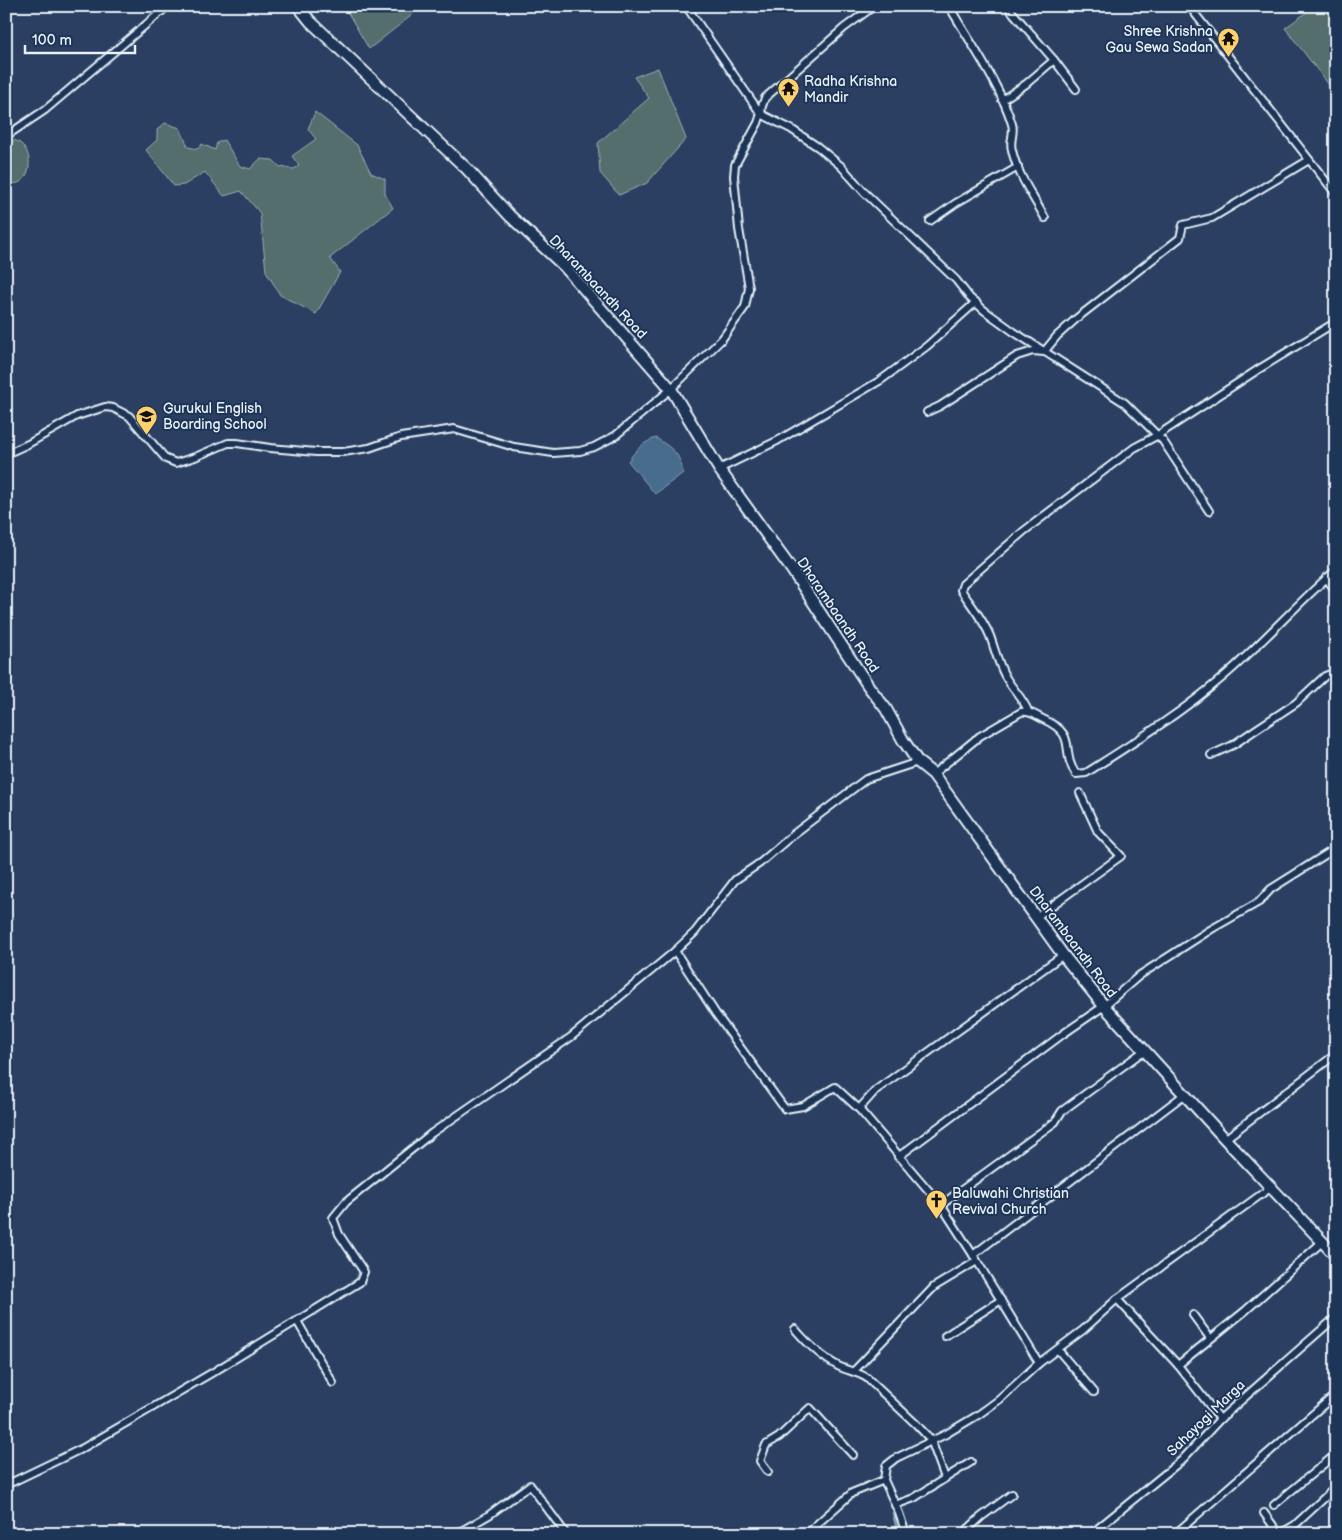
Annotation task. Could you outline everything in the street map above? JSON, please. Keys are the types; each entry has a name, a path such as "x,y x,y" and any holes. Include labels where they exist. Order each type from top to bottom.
{"main road":[{"name":"Dharambaandh Road","path":"298,6 310,21 467,169 510,216 564,266 671,389 719,469 792,570 853,663 886,709 918,762 933,774 1063,955 1104,1006 1270,1188 1336,1256"}],"street":[{"path":"6,136 45,110 168,6"},
{"path":"686,6 762,114 791,129 840,166 976,302 1014,332 1125,403 1158,435 1209,511"},
{"path":"6,454 28,444 77,416 105,407 113,408 129,416 166,459 176,463 228,443 316,452 343,452 370,448 402,436 454,429 514,447 553,453 580,451 594,447 615,436 671,389 722,339 745,307 749,288 739,229 734,176 735,165 762,114 762,106 766,98 844,28 874,6"},
{"path":"949,6 1002,100 1014,131 1011,148 1018,167 1045,218"},
{"path":"1007,6 1054,60 1076,89"},
{"path":"1189,6 1336,194"},
{"path":"1002,100 1026,84 1054,60"},
{"path":"1044,352 1057,336 1077,318 1180,238 1183,225 1212,218 1309,160"},
{"path":"930,221 956,203 1018,167"},
{"path":"719,469 777,441 880,380 926,346 976,302"},
{"path":"1028,711 1025,703 1013,690 1005,677 984,623 961,590 963,584 1024,531 1134,448 1158,435 1259,369 1336,322"},
{"path":"927,412 940,406 1017,356 1033,351 1044,352"},
{"path":"933,774 980,736 1021,712 1028,711 1056,725 1063,731 1072,769 1076,774 1086,773 1196,700 1225,676 1336,570"},
{"path":"1326,578 1336,591"},
{"path":"1211,755 1233,744 1296,703 1326,676 1336,672"},
{"path":"6,1486 83,1448 215,1371 360,1282 364,1272 333,1218 346,1202 432,1133 571,1037 675,951 695,932 735,880 760,863 795,833 866,779 918,762"},
{"path":"1036,917 1122,856 1098,832 1080,794"},
{"path":"898,1157 1063,1034 1104,1006 1140,975 1210,930 1259,902 1271,889 1336,848"},
{"path":"675,951 716,1014 785,1109 803,1106 835,1087 860,1109 898,1157 940,1205 975,1258 1039,1363"},
{"path":"860,1109 876,1090 1063,955"},
{"path":"940,1205 1055,1122 1062,1111 1145,1050"},
{"path":"1225,1139 1336,1054"},
{"path":"854,1371 934,1287 975,1258 1185,1094"},
{"path":"906,1534 884,1480 886,1466 896,1458 978,1416 1000,1400 1039,1363 1058,1350 1117,1299 1270,1188"},
{"path":"1178,1365 1245,1311 1322,1242"},
{"path":"1117,1299 1178,1365 1220,1418"},
{"path":"945,1336 1001,1300"},
{"path":"1193,1314 1210,1338"},
{"name":"Sahayogi Marga","path":"1091,1534 1182,1460 1220,1418 1336,1317"},
{"path":"297,1320 333,1383"},
{"path":"795,1329 810,1346 838,1366 868,1378 916,1424 931,1440 945,1478"},
{"path":"1058,1350 1094,1392"},
{"path":"1175,1534 1336,1394"},
{"path":"768,1472 760,1461 766,1445 779,1437 810,1408 853,1454"},
{"path":"1274,1505 1336,1454"},
{"path":"895,1505 914,1498 971,1462"},
{"path":"806,1534 852,1493 884,1480"},
{"path":"456,1534 489,1514 530,1485 566,1534"},
{"path":"1264,1513 1279,1534 1295,1525 1336,1488"},
{"path":"966,1533 982,1517 1012,1494"}],"green space":[{"path":"344,6 409,6 412,15 369,49"},
{"path":"1315,6 1336,6 1336,94 1285,28"},
{"path":"658,68 686,139 647,183 619,195 600,173 598,143 649,98 634,77"},
{"path":"315,112 357,145 371,173 385,179 385,194 393,208 330,258 340,272 316,314 280,295 266,271 260,213 241,191 224,196 205,172 184,185 174,186 146,150 157,140 157,130 165,123 180,128 188,147 198,149 202,144 215,150 217,143 224,140 240,166 250,169 260,159 273,160 280,167 294,169 299,166 292,156 316,139 308,129"},
{"path":"14,140 27,151 29,160 26,176 15,184 6,182 6,146"}],"water":[{"path":"656,438 675,452 683,473 655,494 628,461 640,447"}],"waterway":[{"path":"893,1513 898,1534"}],"place":[{"name":"Shree Krishna Gau Sewa Sadan","path":"1229,58"},
{"name":"Radha Krishna Mandir","path":"788,108"},
{"name":"Gurukul English Boarding School","path":"147,435"},
{"name":"Baluwahi Christian Revival Church","path":"936,1220"}]}
